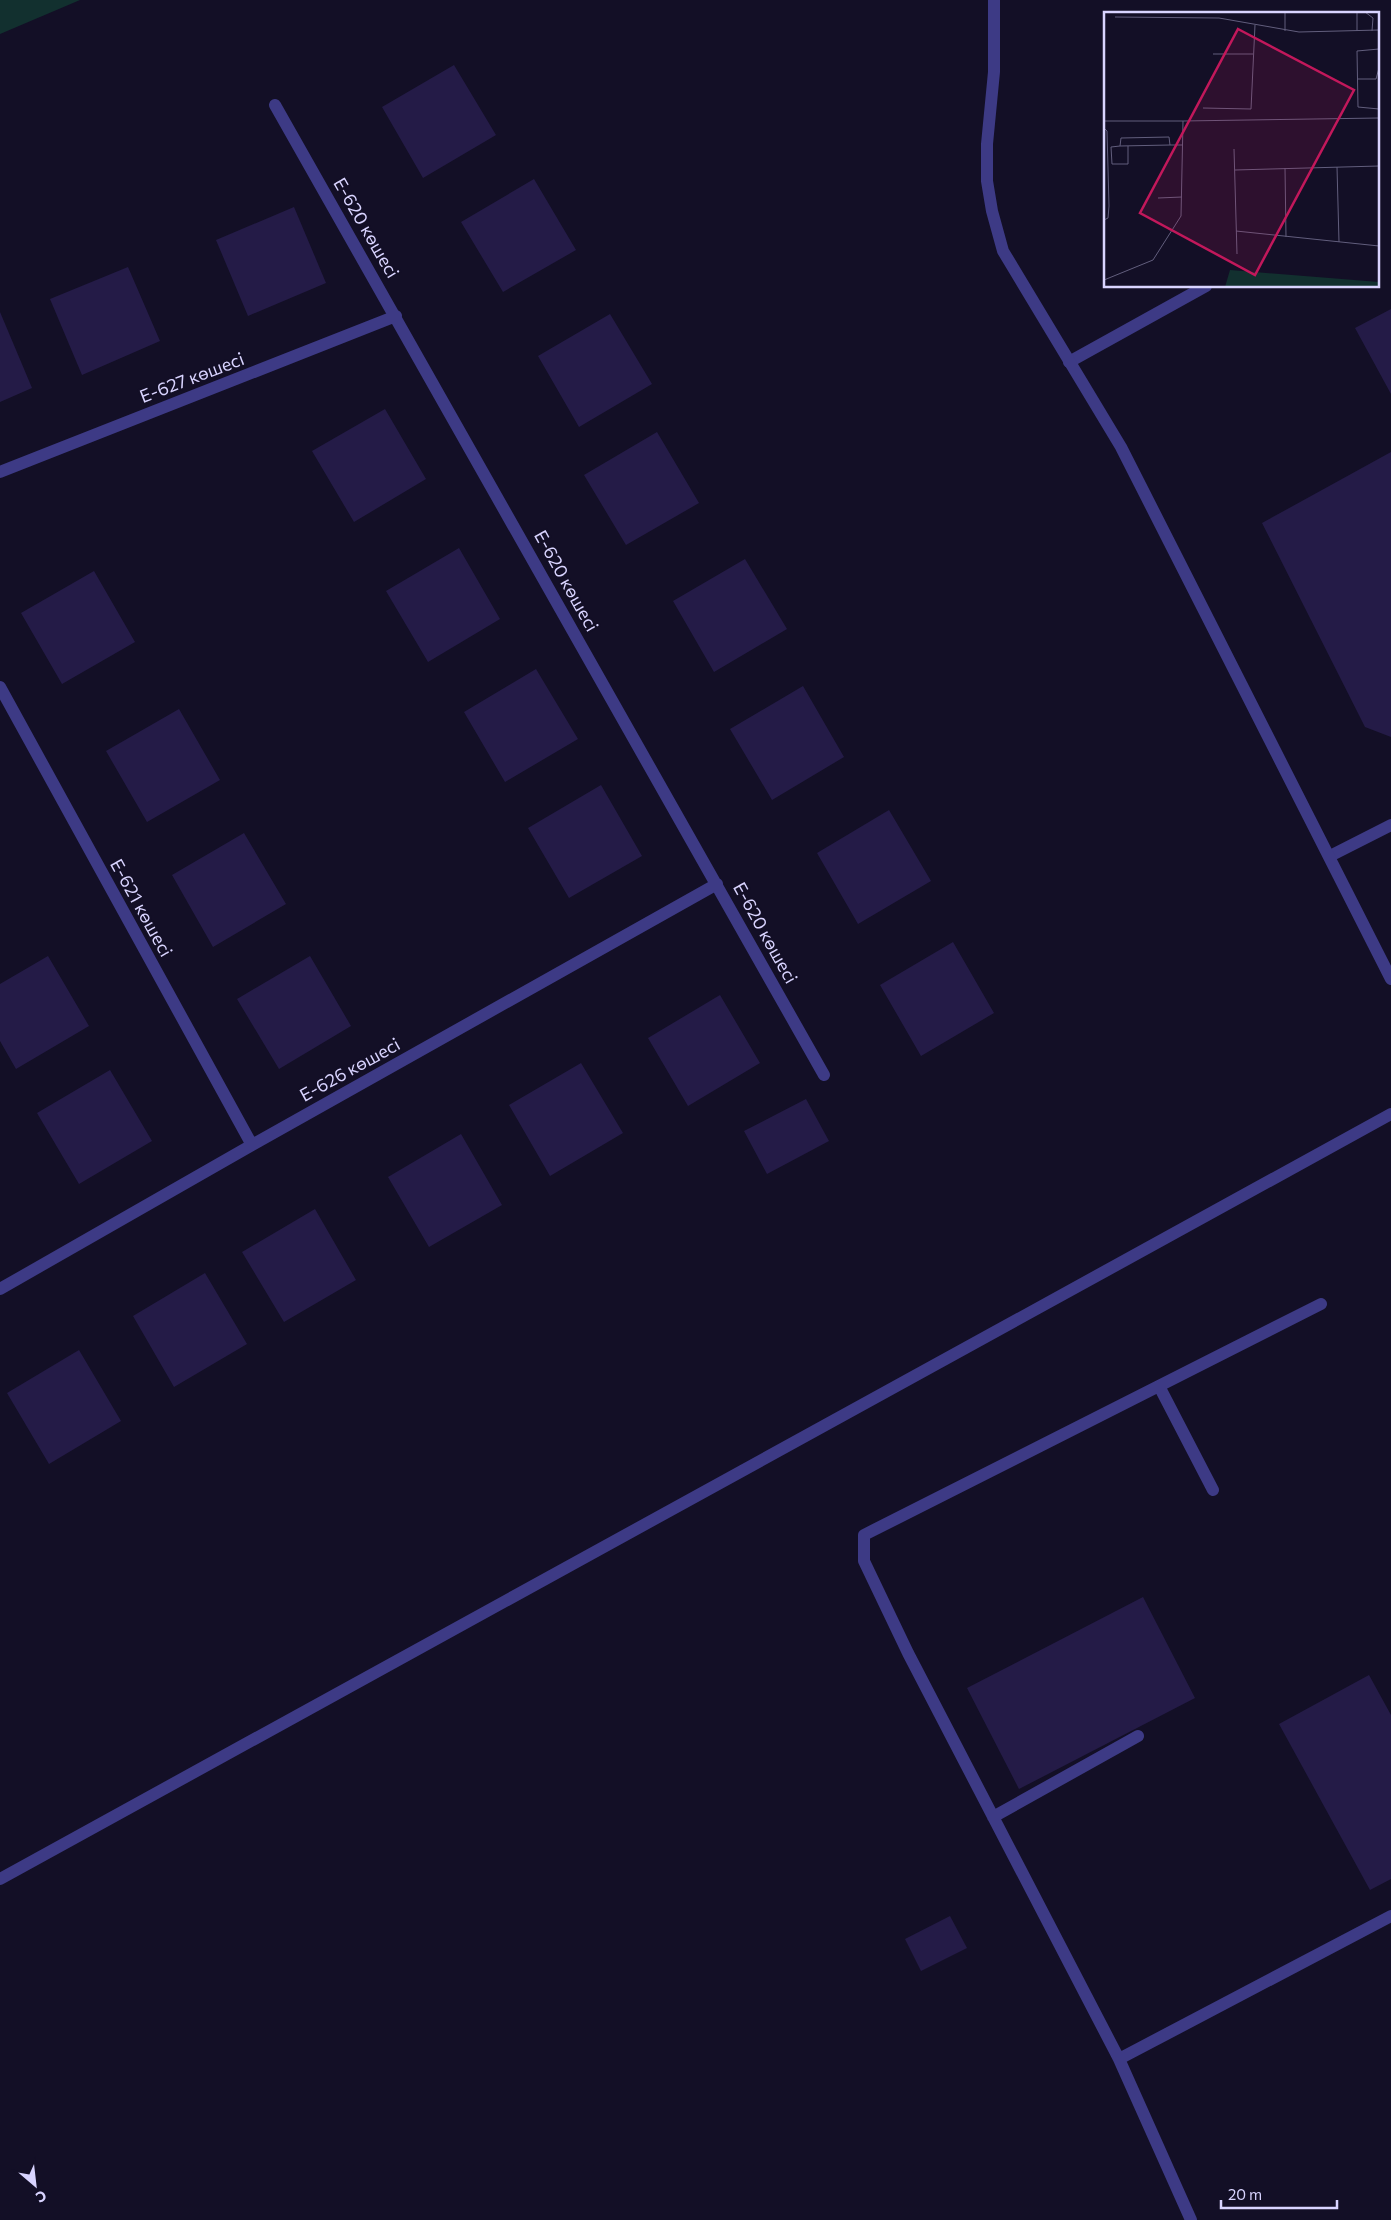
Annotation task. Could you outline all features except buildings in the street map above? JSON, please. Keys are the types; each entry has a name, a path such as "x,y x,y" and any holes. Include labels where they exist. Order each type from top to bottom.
{"street":[{"path":"994,0 994,72 987,144 987,181 992,211 1003,251 1122,447 1391,979"},
{"name":"Е-620 көшесі","path":"275,105 824,1074"},
{"path":"1069,362 1202,288"},
{"name":"Е-627 көшесі","path":"0,472 396,316"},
{"name":"Е-621 көшесі","path":"0,687 252,1145"},
{"path":"1330,856 1391,825"},
{"name":"Е-626 көшесі","path":"0,1289 717,884"},
{"path":"0,1879 1391,1114"},
{"path":"1191,2220 1119,2058 908,1653 864,1561 864,1536 1321,1304"},
{"path":"1159,1386 1213,1490"},
{"path":"993,1817 1138,1736"},
{"path":"1119,2058 1391,1916"}],"green space":[{"path":"0,0 80,0 0,34"}]}
